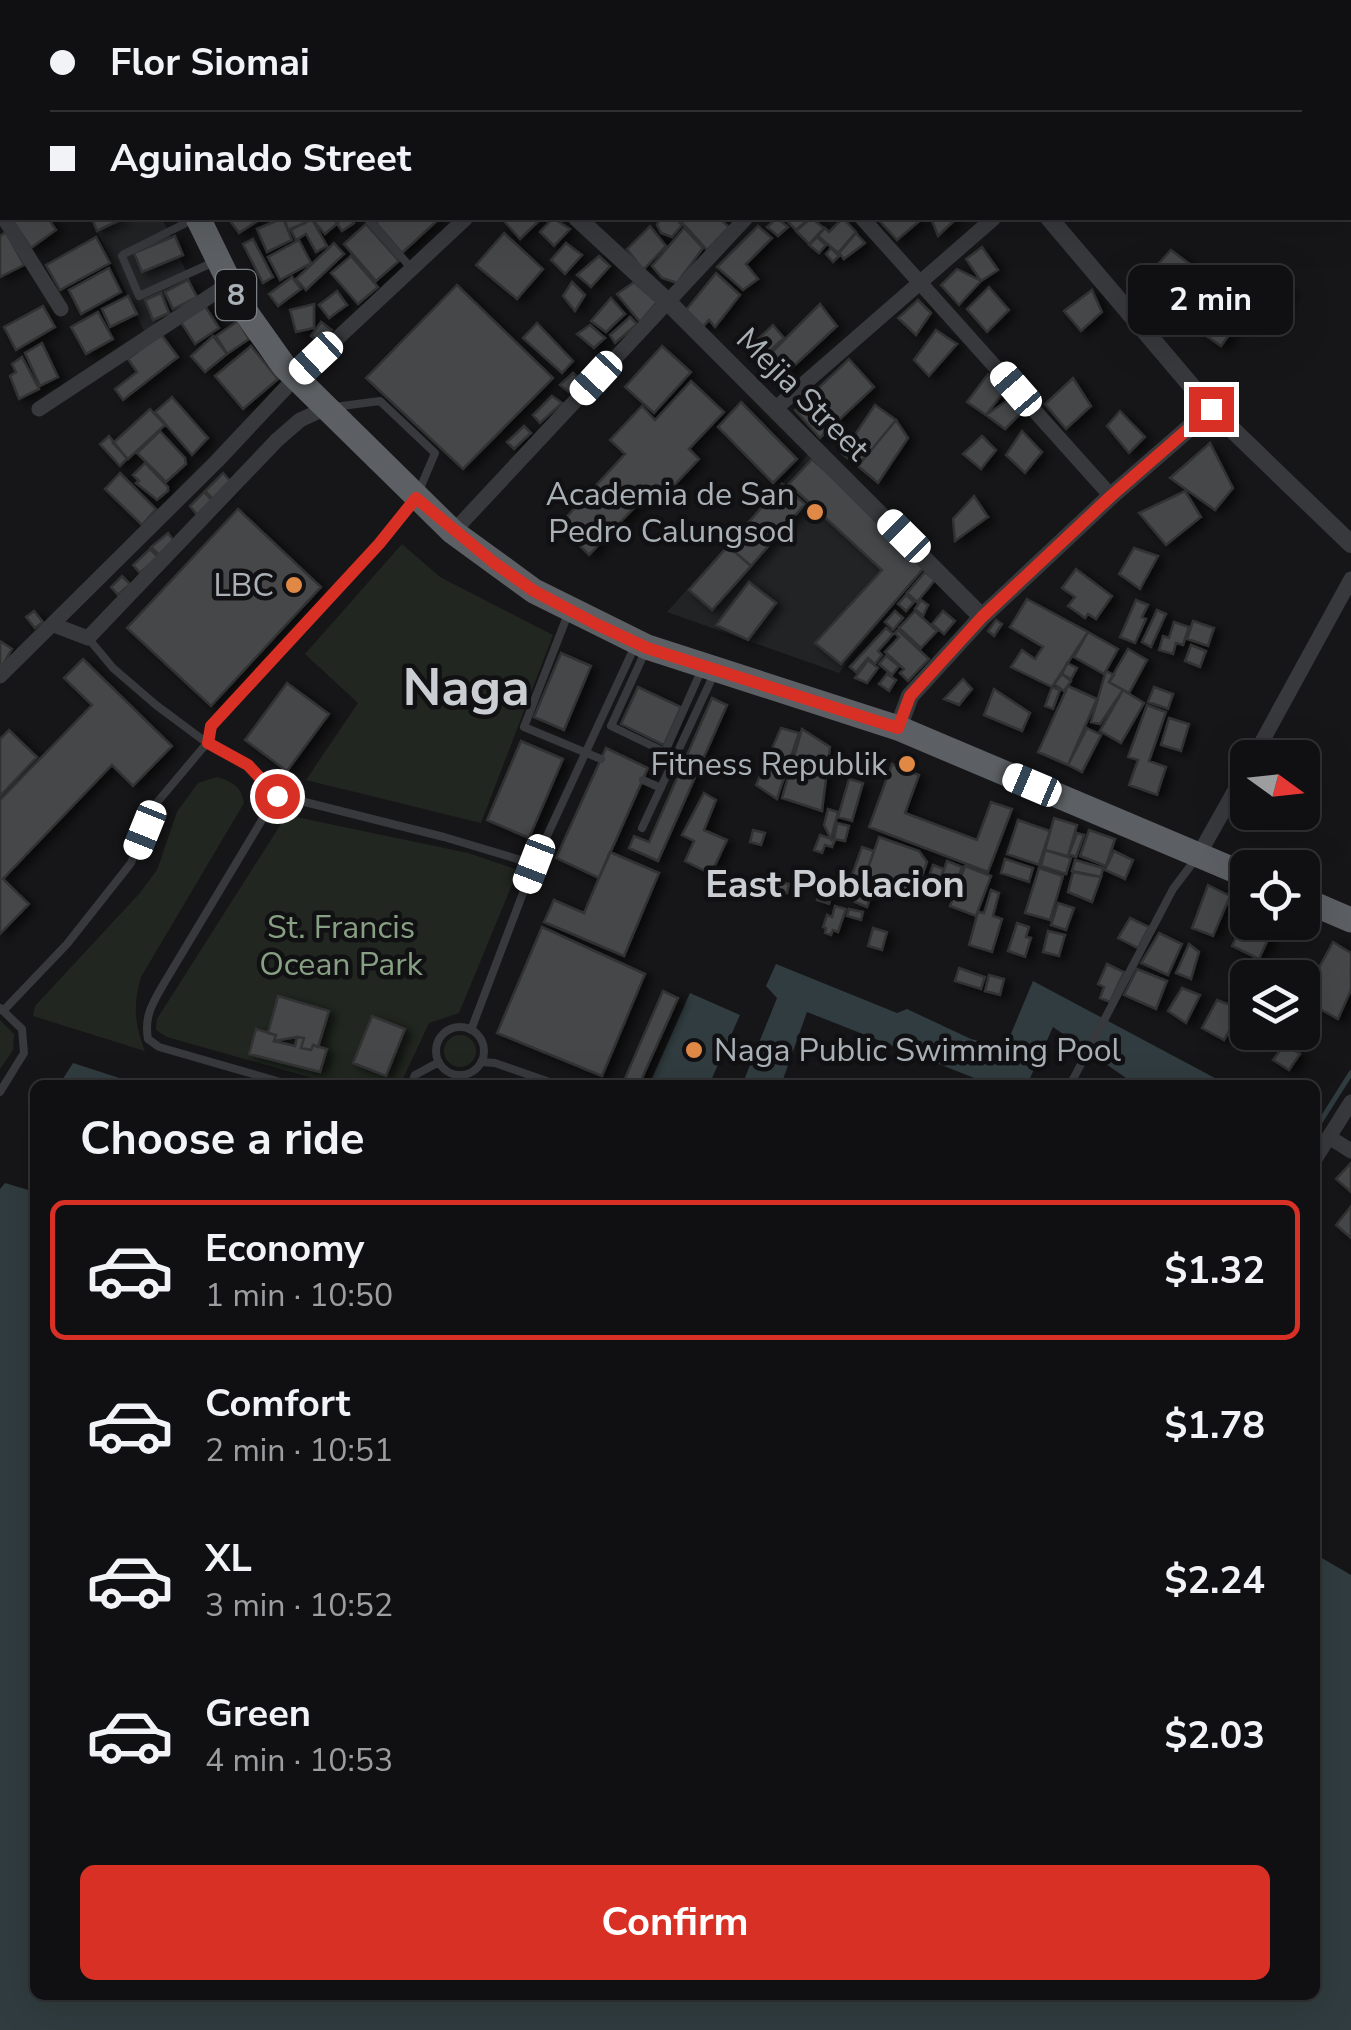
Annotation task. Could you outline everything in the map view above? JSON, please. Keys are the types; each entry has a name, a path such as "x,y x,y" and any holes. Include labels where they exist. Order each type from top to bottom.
{"highway":[{"name":"8","path":"199,220 251,320 295,378 452,532 534,591 642,645 898,728 1230,869"},
{"path":"1320,907 1351,920"}],"street":[{"path":"6,220 61,309"},
{"path":"1,674 54,625 295,378 464,220"},
{"name":"Mejia Street","path":"580,220 667,301 982,617"},
{"path":"452,532 744,220"},
{"path":"864,220 1111,496"},
{"path":"774,408 992,220"},
{"path":"1051,220 1211,409 1351,544"},
{"path":"39,409 224,272"},
{"path":"54,625 88,638 278,440 300,420 324,409"},
{"path":"898,728 910,696 982,617 1211,409"},
{"path":"1262,740 1351,579"},
{"path":"1198,856 1230,799"},
{"path":"1320,1151 1351,1102"},
{"path":"1329,1137 1351,1152"}],"lane":[{"path":"194,220 122,256 139,296 224,272"},
{"path":"370,220 412,268"},
{"path":"0,1092 24,1052 22,1028 2,1010 67,944 132,862 154,806 208,743 211,726 379,544 416,498 436,452 380,401 324,409"},
{"path":"570,610 524,726 601,759"},
{"path":"88,638 113,668 156,706 208,743 248,765 277,796 444,836 534,864"},
{"path":"642,645 611,726 665,752 709,667"},
{"path":"470,1030 583,751 642,645"},
{"path":"642,828 709,667"},
{"path":"643,780 661,788"},
{"path":"274,1080 159,1046 148,1039 145,1024 156,997 277,796"},
{"path":"1073,1080 1173,889 1198,856"},
{"path":"456,1028 470,1030 484,1048 481,1062 471,1072 456,1075 439,1062 436,1048 443,1034 456,1028"},
{"path":"414,1080 439,1062"},
{"path":"481,1062 544,1080"}],"shaded area":[{"path":"120,220 163,220 198,298 144,331 97,231"},
{"name":"Academia de San Pedro Calungsod","path":"810,452 929,563 839,673 667,612"},
{"path":"776,964 897,1013 907,1009 971,1039 1005,1048 1033,981 1219,1080 1129,1080 1053,1027 1029,1080 979,1080 807,1012 783,1080 744,1080 777,998 766,986"},
{"name":"Naga Public Swimming Pool","path":"690,993 740,1015 711,1080 651,1080"},
{"path":"73,1063 126,1080 62,1080"},
{"path":"5,1183 30,1190 30,2000 1320,2000 1320,1557 1351,1575 1351,2030 0,2030 0,1189"}],"green space":[{"path":"402,544 440,577 553,635 481,823 306,780 358,703 305,654"},
{"path":"217,777 235,786 244,803 141,977 136,1014 145,1051 33,1016 35,1006 157,870 177,812 198,783"},
{"name":"St. Francis Ocean Park","path":"288,818 468,853 515,869 516,875 459,1013 429,1023 402,1080 319,1080 167,1037 156,1030 157,1019"},
{"path":"0,1020 14,1034 13,1050 0,1069"},
{"path":"460,1035 472,1039 476,1051 472,1063 460,1067 448,1063 444,1051 448,1039"}],"building":[{"path":"12,220 49,220 56,230 31,248"},
{"path":"93,220 120,220 97,231"},
{"path":"229,220 259,220 239,233"},
{"path":"284,220 292,240 267,252 257,229"},
{"path":"285,220 304,220 305,223 288,230"},
{"path":"313,220 338,223 325,234"},
{"path":"313,220 327,246 316,252 306,234 296,240 291,230"},
{"path":"334,220 352,220 354,223 342,231"},
{"path":"380,220 438,220 402,253 376,223"},
{"path":"503,220 540,220 520,239"},
{"path":"551,220 570,229 554,246 540,232"},
{"path":"659,220 677,220 682,225 672,237 661,233"},
{"path":"680,220 721,220 729,227 707,250"},
{"path":"779,220 788,227 778,236 767,227"},
{"path":"786,220 808,220 796,230"},
{"path":"809,220 824,228 809,244 796,231"},
{"path":"845,220 856,232 838,253 818,236 825,228 829,232"},
{"path":"879,220 921,220 897,240"},
{"path":"932,220 955,220 938,236"},
{"path":"366,224 399,261 376,281 344,244"},
{"path":"650,226 666,246 643,270 627,249"},
{"path":"758,226 772,238 746,264 758,279 743,290 717,267"},
{"path":"684,228 703,248 677,283 662,278 652,266"},
{"path":"6,232 24,265 0,277 0,236"},
{"path":"504,233 543,269 517,299 476,265"},
{"path":"856,233 865,243 844,259 839,253"},
{"path":"175,236 183,255 142,272 134,253"},
{"path":"96,237 110,263 60,290 46,265"},
{"path":"817,237 826,245 819,253 809,245"},
{"path":"253,239 273,277 263,283 243,244"},
{"path":"299,240 311,263 280,280 268,257"},
{"path":"334,243 344,254 306,290 296,279"},
{"path":"566,243 582,255 565,274 551,260"},
{"path":"982,247 998,270 981,281 966,259"},
{"path":"831,248 839,256 833,262 826,254"},
{"path":"1171,250 1198,270 1173,291 1149,274"},
{"path":"351,256 378,287 358,304 331,273"},
{"path":"599,256 610,266 591,287 577,275"},
{"path":"1261,267 1290,292 1274,320 1243,288"},
{"path":"109,268 121,292 81,314 69,290"},
{"path":"957,269 981,281 959,305 941,285"},
{"path":"716,273 740,295 715,327 709,320 702,328 686,310"},
{"path":"292,277 301,289 278,306 269,294"},
{"path":"188,280 197,297 173,309 165,292"},
{"path":"572,282 585,295 575,311 563,296"},
{"path":"634,282 657,302 640,322 617,294"},
{"path":"457,285 553,378 463,469 366,378"},
{"path":"989,287 1009,310 987,332 967,309"},
{"path":"1092,290 1102,312 1081,331 1064,311"},
{"path":"337,291 347,305 329,318 319,305"},
{"path":"161,293 169,313 153,320 145,300"},
{"path":"128,296 137,314 110,327 102,309"},
{"path":"611,298 625,314 606,332 591,321"},
{"path":"918,300 931,313 916,335 898,318"},
{"path":"203,303 219,328 195,344 179,319"},
{"path":"314,304 314,328 296,332 290,310"},
{"path":"820,304 837,326 782,377 766,358"},
{"path":"43,306 55,327 16,350 4,327"},
{"path":"1221,306 1240,320 1221,346 1202,333"},
{"path":"98,312 113,339 86,354 71,327"},
{"path":"630,317 637,324 615,343 610,335"},
{"path":"238,321 249,339 227,354 216,336"},
{"path":"321,322 332,330 321,344 311,336"},
{"path":"537,323 573,361 562,373 523,338"},
{"path":"590,325 605,338 594,348 577,334"},
{"path":"773,325 784,338 768,353 758,339"},
{"path":"936,330 957,344 929,376 914,360"},
{"path":"161,334 178,357 123,400 115,389 137,372 128,359"},
{"path":"213,336 227,354 205,372 191,356"},
{"path":"42,343 58,377 40,386 25,353"},
{"path":"251,346 278,379 243,409 215,376"},
{"path":"662,346 691,372 654,413 625,387"},
{"path":"22,357 39,389 19,399 10,376 16,372 12,364"},
{"path":"849,359 874,387 820,438 795,410"},
{"path":"573,373 582,380 569,392 560,385"},
{"path":"988,374 1005,390 986,415 967,402"},
{"path":"1073,378 1091,406 1066,429 1045,404"},
{"path":"691,381 724,412 689,449 699,459 666,494 656,485 589,555 559,525 625,454 610,440 642,406 655,420"},
{"path":"552,396 562,403 540,423 533,415"},
{"path":"172,397 208,438 192,455 155,412"},
{"path":"1008,400 1021,413 1005,429 986,415"},
{"path":"741,402 797,459 773,483 718,427"},
{"path":"875,405 896,420 858,466 842,454"},
{"path":"150,409 165,425 128,459 113,443"},
{"path":"1120,411 1145,437 1129,453 1107,426"},
{"path":"896,420 908,438 878,483 858,466"},
{"path":"524,426 531,433 514,449 507,442"},
{"path":"160,431 186,464 166,482 137,453"},
{"path":"1022,431 1042,452 1025,473 1006,455"},
{"path":"109,436 127,459 120,466 100,444"},
{"path":"982,436 996,450 981,469 963,454"},
{"path":"1210,443 1233,488 1215,510 1170,478"},
{"path":"812,459 928,563 841,664 815,643 882,570 789,484"},
{"path":"145,463 168,487 157,500 136,483 139,481 133,475"},
{"path":"120,473 156,509 142,525 105,489"},
{"path":"223,473 232,483 215,501 205,491"},
{"path":"782,484 805,504 751,566 728,546"},
{"path":"1185,491 1201,517 1166,545 1139,513"},
{"path":"204,492 213,501 198,516 190,506"},
{"path":"974,496 988,517 955,541 953,519"},
{"path":"238,509 321,587 211,706 127,628"},
{"path":"168,533 174,541 159,555 151,547"},
{"path":"728,546 751,566 712,610 689,590"},
{"path":"1134,548 1158,556 1140,589 1119,574"},
{"path":"150,549 158,557 140,573 133,565"},
{"path":"1076,569 1112,596 1096,619 1088,614 1085,618 1068,606 1075,597 1062,588"},
{"path":"925,572 935,580 917,602 907,593"},
{"path":"122,576 130,584 118,595 111,587"},
{"path":"749,582 776,603 748,640 716,625"},
{"path":"906,595 914,602 906,611 898,604"},
{"path":"1027,599 1088,632 1052,687 1011,667 1022,650 1035,659 1043,647 1010,627"},
{"path":"921,600 928,605 923,616 915,609"},
{"path":"1136,600 1148,605 1135,643 1120,637"},
{"path":"1157,610 1166,614 1151,647 1142,642"},
{"path":"34,611 43,622 35,628 26,617"},
{"path":"895,611 903,618 893,630 885,622"},
{"path":"915,611 937,631 921,648 899,628"},
{"path":"943,611 955,621 944,634 932,624"},
{"path":"996,620 1002,624 994,636 988,631"},
{"path":"1193,621 1214,628 1208,646 1187,639"},
{"path":"1174,622 1189,627 1183,645 1176,643 1173,654 1159,650 1163,636 1169,638"},
{"path":"886,628 893,634 878,651 882,655 875,664 868,658 856,672 850,667"},
{"path":"898,630 929,659 908,681 900,673 904,669 885,652 899,637 895,633"},
{"path":"1088,632 1118,649 1104,674 1074,657"},
{"path":"0,641 12,649 1,668 0,667"},
{"path":"1191,645 1206,651 1200,667 1185,661"},
{"path":"1128,649 1147,660 1129,693 1109,682"},
{"path":"561,653 591,666 564,730 534,717"},
{"path":"886,656 899,666 892,675 879,664"},
{"path":"83,659 172,746 133,786 112,765 3,879 29,904 0,934 0,800 92,705 64,678"},
{"path":"868,660 878,668 867,683 855,678"},
{"path":"1067,663 1077,668 1071,679 1062,674"},
{"path":"1106,671 1114,675 1109,682 1123,690 1100,724 1091,722"},
{"path":"887,674 896,680 889,691 879,684"},
{"path":"1062,674 1071,681 1064,691 1054,684"},
{"path":"963,679 972,689 959,705 944,699"},
{"path":"287,683 329,714 287,771 245,740"},
{"path":"1068,686 1097,699 1068,765 1038,752"},
{"path":"638,687 681,707 664,745 621,724"},
{"path":"1052,687 1060,690 1053,709 1045,706"},
{"path":"1154,687 1173,694 1168,709 1148,702"},
{"path":"994,689 1030,713 1022,731 984,715"},
{"path":"1123,690 1144,703 1121,743 1100,731"},
{"path":"712,698 727,705 658,861 629,848 634,836 649,842"},
{"path":"1147,705 1166,712 1149,761 1166,767 1157,795 1129,785 1138,760 1128,757"},
{"path":"1169,718 1189,724 1181,751 1161,745"},
{"path":"781,728 799,733 777,799 756,785"},
{"path":"1087,728 1101,735 1082,772 1068,765"},
{"path":"802,729 830,747 822,811 782,798"},
{"path":"9,730 37,757 0,796 0,739"},
{"path":"521,741 563,759 529,838 487,820"},
{"path":"606,748 648,768 599,878 556,858"},
{"path":"892,764 919,775 905,813 977,840 991,802 1012,809 988,872 869,827"},
{"path":"849,779 863,783 852,821 838,817"},
{"path":"704,793 716,800 704,830 727,840 711,874 685,861 694,841 682,835"},
{"path":"828,809 838,812 831,839 824,825"},
{"path":"1054,818 1077,825 1068,856 1045,850"},
{"path":"1018,820 1050,831 1039,865 1007,854"},
{"path":"837,823 849,826 845,841 834,839"},
{"path":"753,830 765,833 761,845 750,842"},
{"path":"1089,830 1115,839 1106,866 1080,856"},
{"path":"1077,833 1084,835 1076,857 1069,854"},
{"path":"820,835 835,840 832,847 825,845 822,853 814,850"},
{"path":"879,837 919,851 927,862 916,894 873,880 867,871"},
{"path":"862,847 874,851 864,879 852,875"},
{"path":"1045,850 1071,858 1066,874 1041,866"},
{"path":"1114,851 1133,860 1125,879 1105,870"},
{"path":"610,852 659,873 624,956 544,922 554,900 584,913"},
{"path":"1005,859 1033,868 1029,882 1001,873"},
{"path":"1075,860 1103,868 1101,877 1072,871"},
{"path":"947,861 962,867 951,898 936,892"},
{"path":"933,865 944,869 936,889 926,885"},
{"path":"965,866 991,876 976,916 950,906"},
{"path":"1039,868 1063,876 1050,920 1025,913"},
{"path":"1073,872 1101,877 1092,902 1068,892"},
{"path":"778,881 789,884 787,893 776,891"},
{"path":"1208,885 1230,896 1213,936 1192,928"},
{"path":"860,888 872,893 867,907 855,902"},
{"path":"991,890 999,893 993,916 1002,919 992,952 969,945 978,912 984,913"},
{"path":"820,892 831,896 829,904 817,900"},
{"path":"1058,903 1074,908 1066,930 1051,925"},
{"path":"835,906 846,909 838,932 833,930 831,935 823,927"},
{"path":"849,909 863,912 861,920 847,916"},
{"path":"1130,918 1149,927 1138,948 1118,938"},
{"path":"1017,923 1029,927 1026,937 1031,938 1025,957 1008,951"},
{"path":"542,927 645,974 602,1076 497,1033"},
{"path":"873,928 887,932 882,950 868,946"},
{"path":"1048,931 1065,935 1059,956 1043,952"},
{"path":"1159,933 1182,944 1168,975 1141,963"},
{"path":"1235,940 1268,940 1259,959 1232,946"},
{"path":"1333,942 1351,953 1351,990 1338,1019 1320,1009 1320,966"},
{"path":"1189,944 1199,952 1191,979 1176,973"},
{"path":"1107,964 1124,972 1110,1002 1100,998 1104,987 1098,984"},
{"path":"959,968 985,977 981,989 955,981"},
{"path":"1137,969 1167,981 1156,1009 1124,995"},
{"path":"989,975 1004,979 1000,995 985,991"},
{"path":"1182,988 1200,995 1186,1023 1168,1011"},
{"path":"663,991 678,998 641,1080 624,1080"},
{"path":"278,996 329,1011 318,1047 301,1048 304,1038 297,1037 274,1041 276,1035 268,1033"},
{"path":"1217,1000 1230,1005 1230,1029 1224,1040 1202,1028"},
{"path":"372,1016 405,1029 386,1076 353,1063"},
{"path":"256,1029 276,1035 274,1041 295,1046 297,1037 304,1038 301,1048 311,1050 313,1045 327,1049 320,1072 249,1054"},
{"path":"1280,1050 1300,1054 1289,1070 1273,1060"},
{"path":"1351,1163 1351,1192 1336,1179"},
{"path":"1351,1206 1351,1238 1336,1225"}],"waterway":[{"path":"1320,1122 1351,1073"}],"place":[{"name":"Academia de San Pedro Calungsod","path":"815,512"},
{"name":"LBC","path":"294,585"},
{"name":"Fitness Republik","path":"907,764"},
{"name":"Naga Public Swimming Pool","path":"694,1050"}],"district":[{"name":"Naga","path":"466,687"},
{"name":"East Poblacion","path":"835,884"}],"route":[{"path":"277,796 248,765 208,743 211,726 379,544 416,498 452,532 534,591 596,624 647,648 898,728 910,696 982,617 1211,409"}]}
